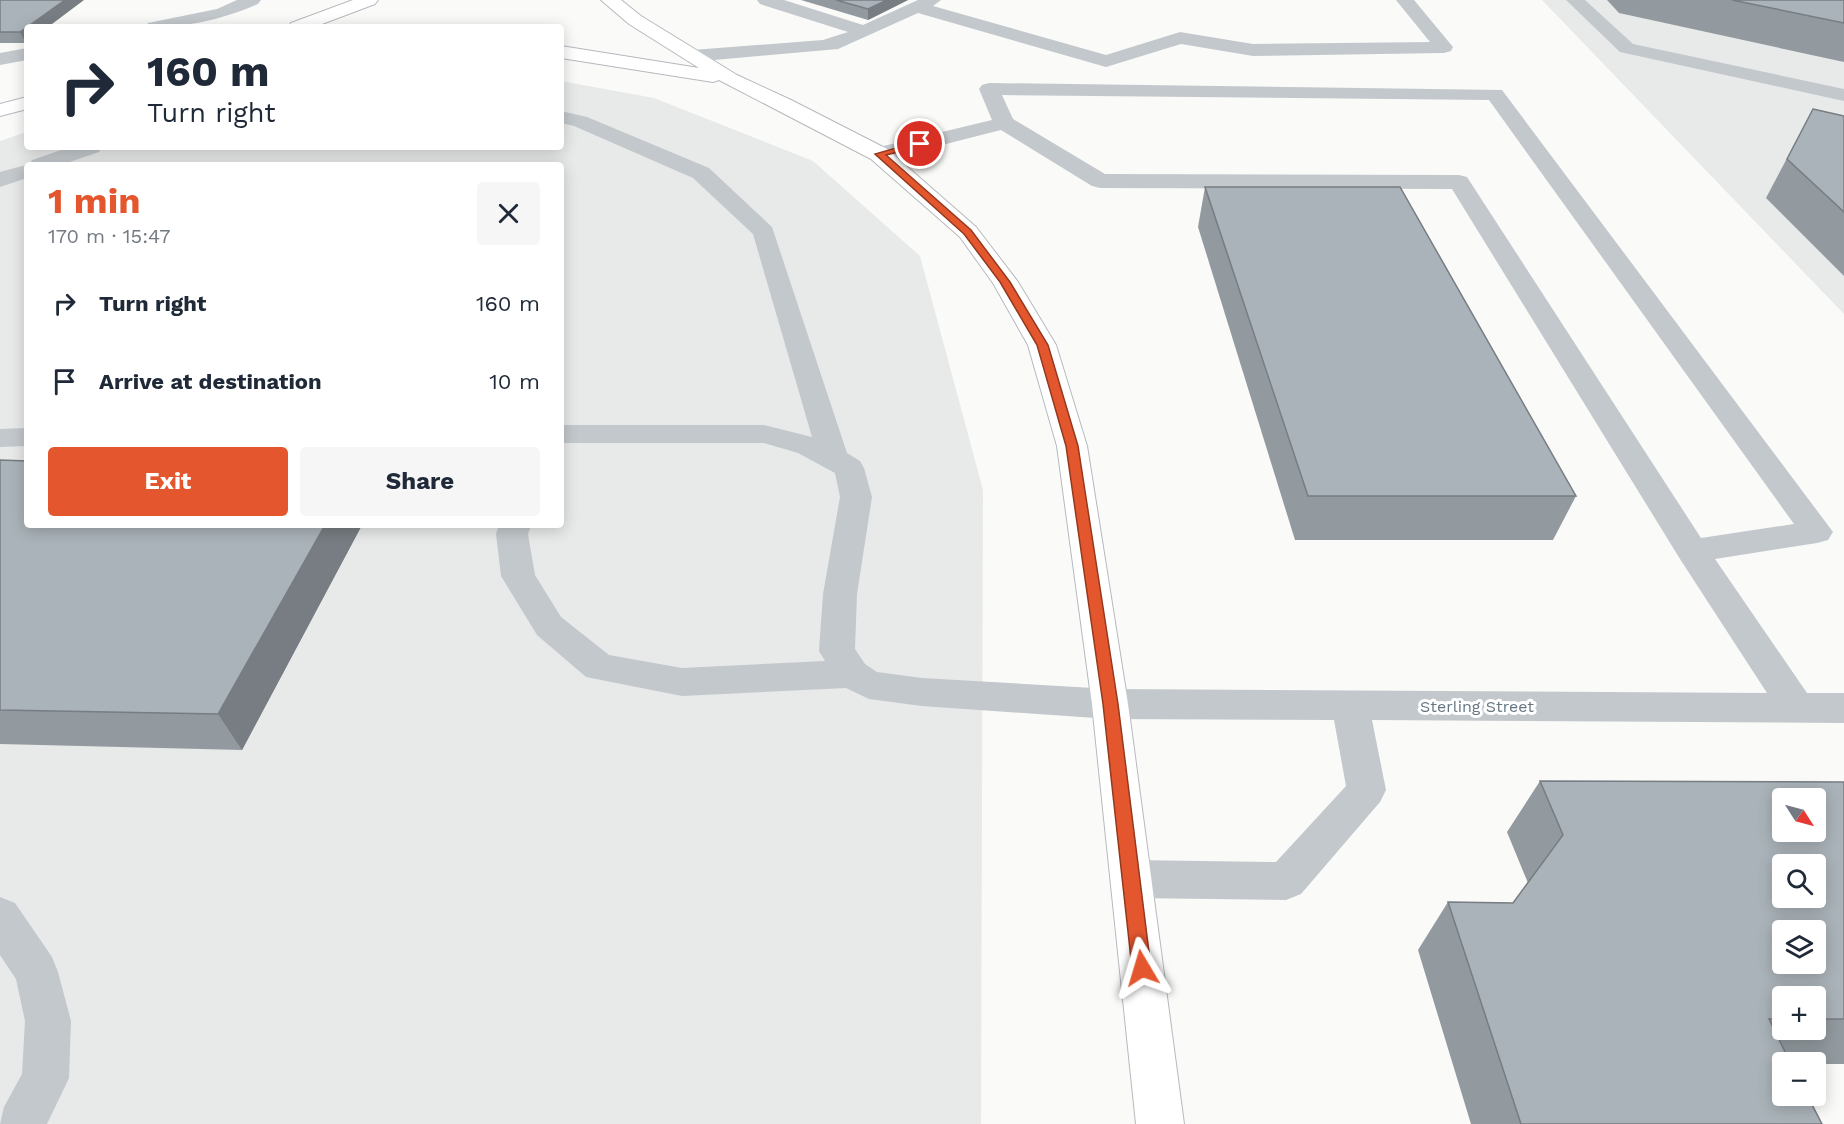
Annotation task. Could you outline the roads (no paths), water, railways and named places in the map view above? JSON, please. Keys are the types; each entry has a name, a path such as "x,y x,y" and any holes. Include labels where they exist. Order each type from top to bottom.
{"main road":[{"path":"305,24 369,0"},
{"path":"609,0 634,20 730,80 784,104 879,154 968,232 1005,282 1042,345 1072,446 1110,704 1160,1124"},
{"path":"564,52 730,80"},
{"path":"0,110 24,104"}],"street":[{"path":"169,24 222,13 252,0"},
{"path":"766,0 865,31"},
{"path":"692,56 823,46 865,31 924,4 1106,61 1180,39 1253,50 1444,47 1405,0"},
{"path":"1575,0 1627,48 1844,95"},
{"path":"0,59 24,55"},
{"path":"1692,552 1817,532 1495,93 989,89 1004,123 1100,181 1459,182 1692,552 1797,708"},
{"path":"564,118 580,121 700,173 764,232 833,458"},
{"path":"879,154 1004,123"},
{"path":"48,162 82,150"},
{"path":"0,180 24,171"},
{"path":"564,434 764,434 797,440 849,468 856,497 840,594 837,651 852,674"},
{"path":"0,438 24,437"},
{"path":"514,528 512,534 518,576 549,626 599,667 682,682 852,674"},
{"name":"Sterling Street","path":"852,674 868,685 900,689 1110,704 1844,708"},
{"path":"1131,879 1286,881 1366,790 1350,705"},
{"path":"0,917 36,972 48,1021 45,1078 21,1124"}]}
